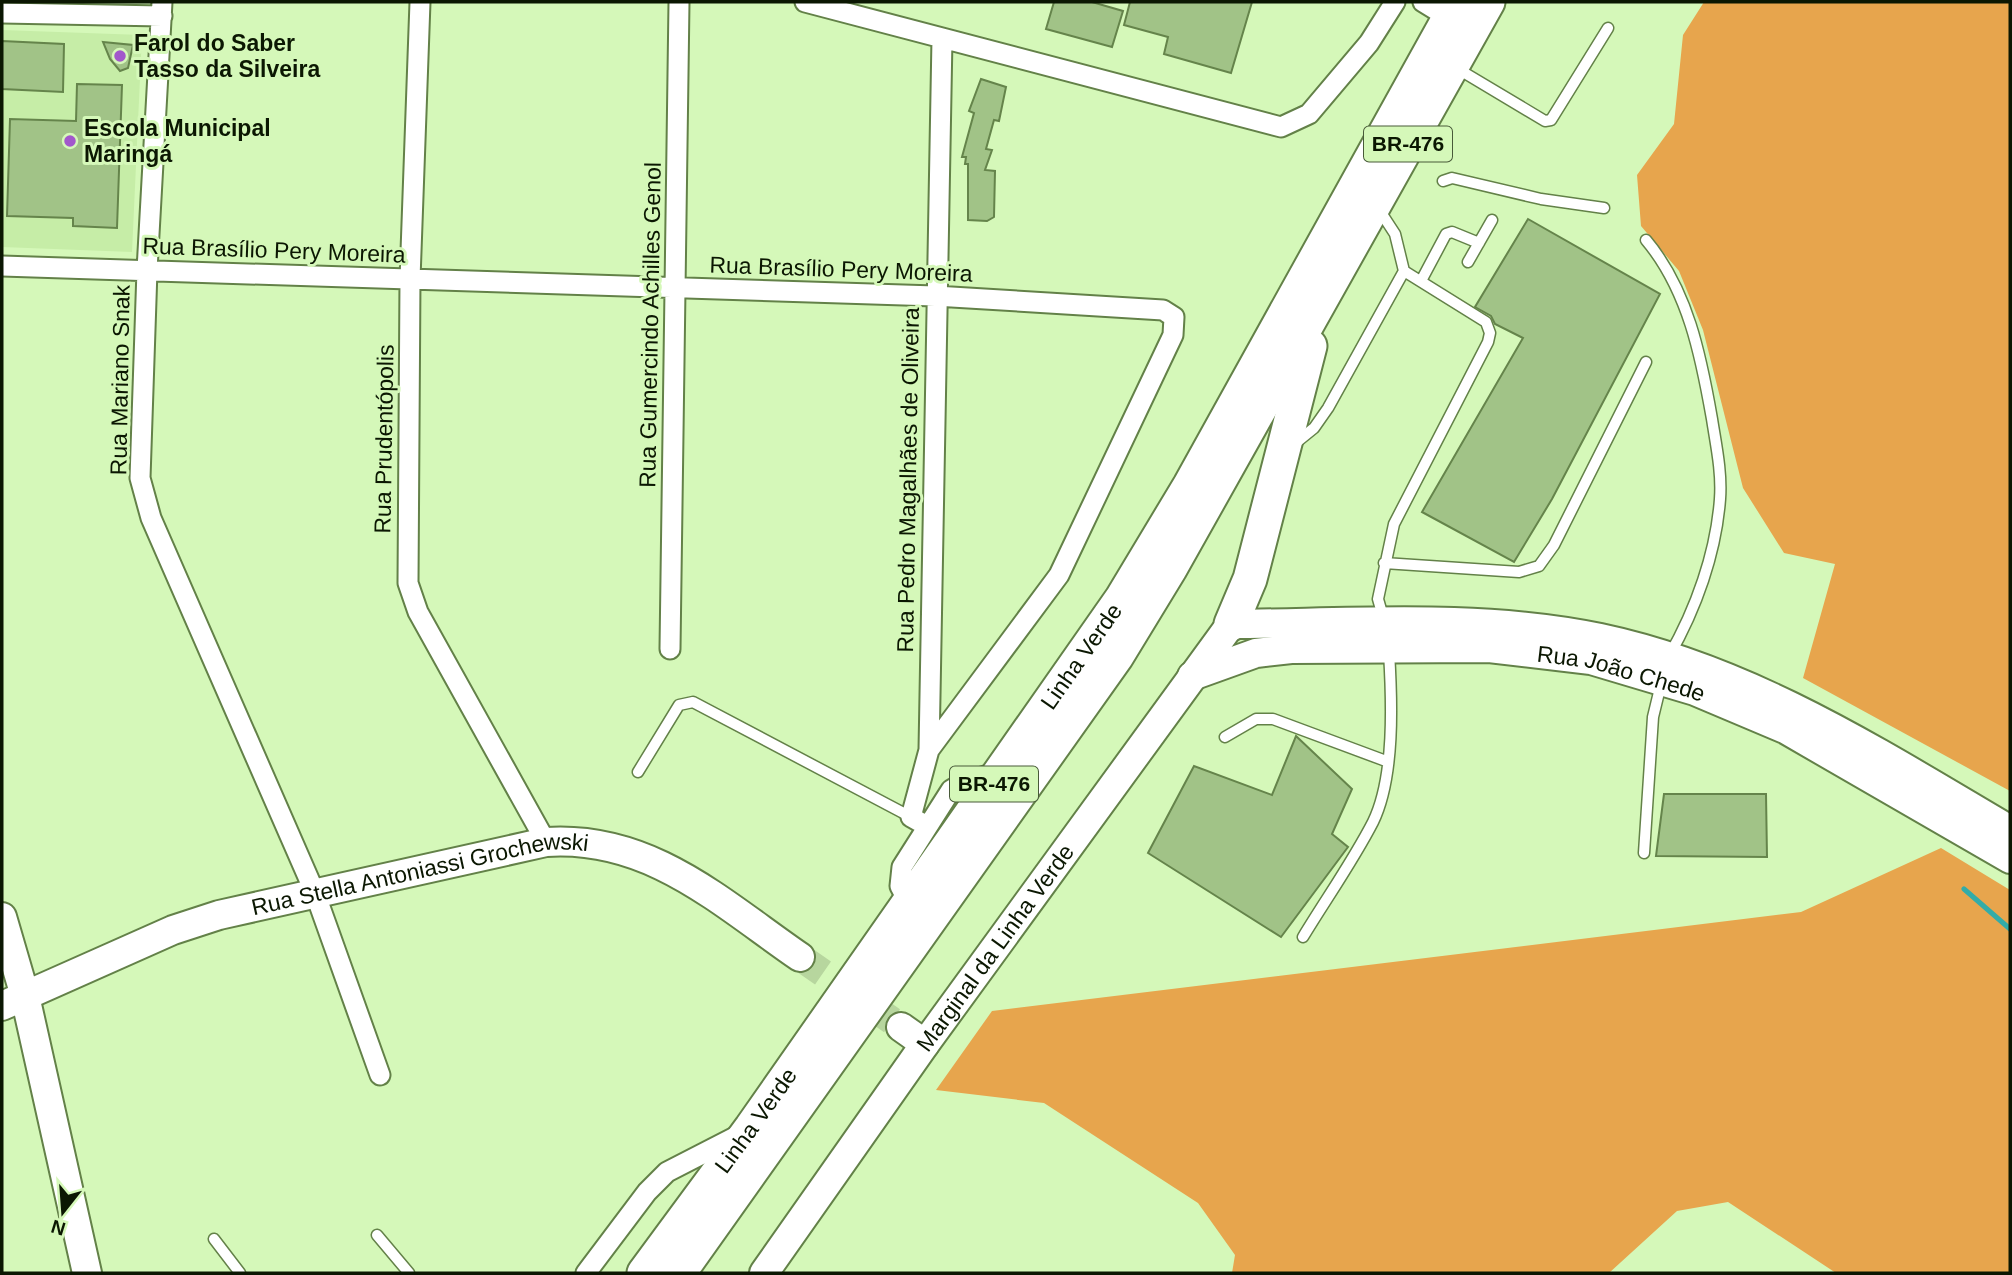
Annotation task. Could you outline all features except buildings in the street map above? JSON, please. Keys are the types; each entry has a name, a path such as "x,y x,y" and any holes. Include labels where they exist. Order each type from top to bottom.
{"highway":[{"name":"Linha Verde","path":"679,1273 1116,656 1170,569 1488,2"},
{"name":"Linha Verde","path":"644,1273 751,1128 1078,665 1158,541 1443,7"},
{"path":"1231,624 1250,579 1279,456 1328,287"}],"main road":[{"name":"Rua João Chede","path":"1231,624 1387,635 1666,667 1785,729 2010,830"},
{"name":"Marginal da Linha Verde","path":"764,1273 925,1044 1231,624"},
{"name":"Rua João Chede","path":"1192,676 1256,653 1387,635"},
{"name":"Rua João Chede","path":"1917,790 2010,859"},
{"name":"Rua Stella Antoniassi Grochewski","path":"13,1001 173,930 219,915 546,842 577,840 634,852 670,867 800,957"},
{"path":"2,917 13,1001 87,1273"},
{"path":"901,1027 925,1044"}],"street":[{"name":"Rua Prudentópolis","path":"420,2 410,279 408,583 418,612 546,842"},
{"name":"Rua Gumercindo Achilles Genol","path":"670,649 678,2"},
{"path":"805,2 1281,127 1309,114 1369,43 1395,2"},
{"path":"2,13 162,9"},
{"name":"Rua Mariano Snak","path":"162,9 147,270 140,478 151,518 315,893 380,1075"},
{"name":"Rua Pedro Magalhães de Oliveira","path":"909,903 899,877 919,821 929,750 935,296 942,37"},
{"name":"Rua Brasílio Pery Moreira","path":"2,266 935,296 1163,310 1174,317 1173,335 1162,365 1059,575 929,750"},
{"path":"919,821 951,790 964,783 1003,771"},
{"path":"586,1273 647,1192 667,1172 751,1128"}],"lane":[{"path":"1452,66 1545,121 1551,120 1608,28"},
{"path":"1443,181 1452,178 1541,199 1604,208"},
{"path":"1279,456 1314,428 1328,408 1404,271 1395,234 1375,204"},
{"path":"1468,262 1492,220"},
{"path":"1421,281 1446,234 1452,232 1479,243"},
{"path":"1644,853 1654,717 1666,667 1698,600 1720,499 1719,462 1701,357 1678,292 1663,260 1646,240"},
{"path":"1303,937 1374,820 1381,797 1392,716 1387,635 1378,599 1394,524 1489,342 1490,333 1486,322 1404,271"},
{"path":"1384,563 1519,572 1539,566 1554,545 1646,362"},
{"path":"638,772 679,705 693,702 919,821"},
{"path":"1225,737 1256,719 1273,719 1386,761"},
{"path":"377,1235 409,1273"},
{"path":"214,1239 240,1273"}],"shaded area":[{"path":"1704,2 2010,2 2010,791 1803,678 1835,564 1784,553 1743,488 1703,330 1679,271 1641,226 1637,175 1674,124 1683,35"},
{"name":"Escola Municipal Maringá","path":"2,30 142,35 132,252 2,247"},
{"path":"1941,848 2010,890 2010,1273 1836,1273 1728,1202 1677,1211 1609,1273 1232,1273 1235,1255 1198,1203 1044,1103 936,1090 992,1011 1801,912"}],"waterway":[{"path":"1964,889 2010,929"}],"tunnel":[{"path":"800,957 901,1027"}],"place":[{"name":"Farol do Saber Tasso da Silveira","path":"120,56"},
{"name":"Escola Municipal Maringá","path":"70,141"}]}
